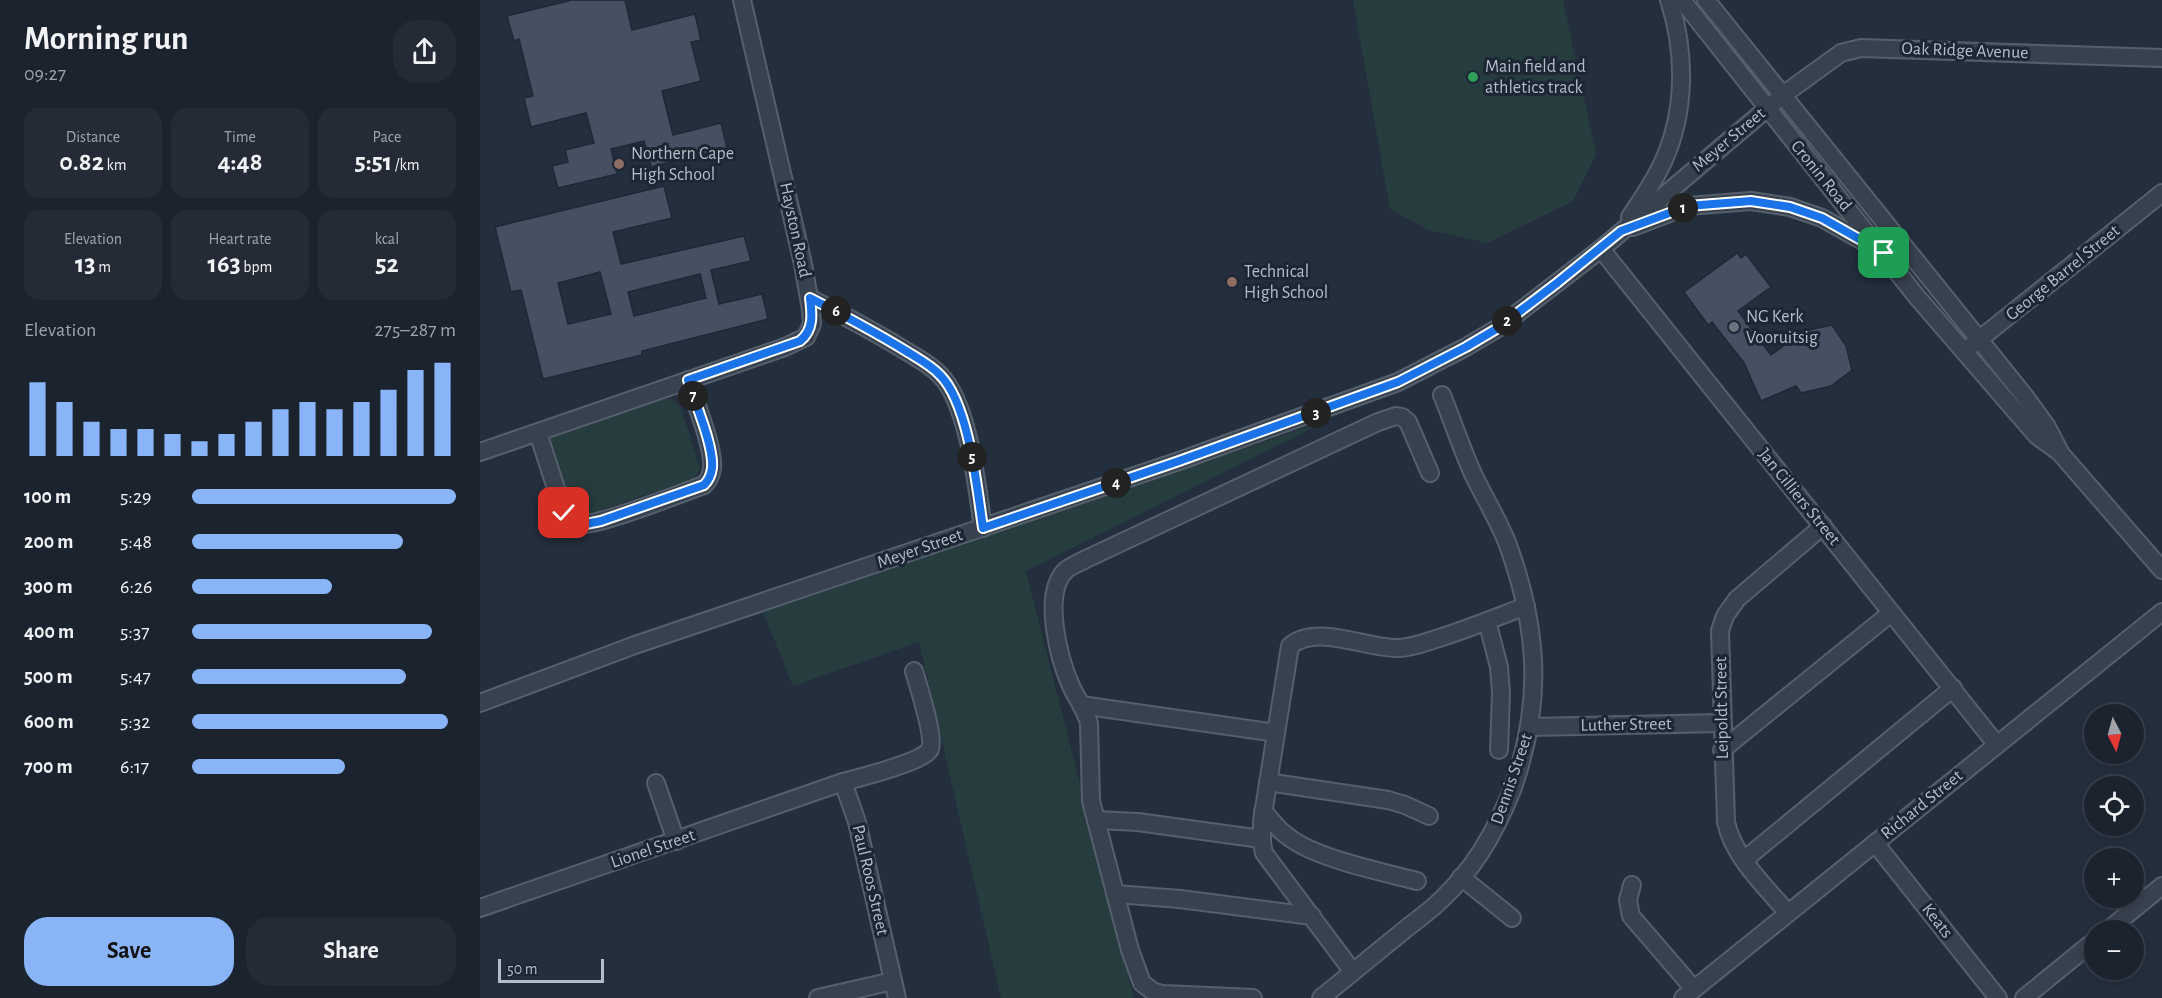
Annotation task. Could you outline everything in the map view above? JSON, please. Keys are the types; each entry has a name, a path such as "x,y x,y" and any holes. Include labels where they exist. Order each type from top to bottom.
{"street":[{"name":"Hayston Road","path":"480,452 806,337 812,324 810,298 742,0"},
{"path":"1621,231 1663,162 1676,126 1682,87 1680,44 1670,0"},
{"name":"Cronin Road","path":"1682,0 1964,353 2037,435 2061,453 2162,570"},
{"name":"Cronin Road","path":"1706,0 1979,340 2047,427 2061,453"},
{"name":"Oak Ridge Avenue","path":"1783,95 1841,53 1861,48 2162,58"},
{"name":"Meyer Street","path":"480,703 636,645 1201,453 1398,382 1498,328 1601,249 1783,95"},
{"name":"George Barrel Street","path":"1964,353 2162,193"},
{"path":"1621,231 1688,206 1751,201 1790,207 1822,218 1884,253"},
{"name":"Jan Cilliers Street","path":"1601,249 1997,745"},
{"path":"810,298 865,326 940,375 956,401 966,431 975,467 983,528"},
{"path":"538,433 564,513 569,520 579,524 601,521 704,485 710,479 712,471 711,452 688,380"},
{"name":"Dennis Street","path":"1321,998 1441,900 1489,841 1501,818 1521,762 1530,727 1534,692 1534,662 1526,606 1508,544 1473,474 1442,395"},
{"path":"1253,998 1154,992 1142,983 1130,950 1096,819 1090,789 1089,723 1067,674 1056,631 1054,598 1057,584 1066,570 1378,422 1396,416 1408,422 1430,473"},
{"name":"Leipoldt Street","path":"1788,913 1744,860 1733,843 1726,822 1720,631 1725,616 1737,599 1823,526"},
{"path":"1353,972 1264,853 1261,839 1263,811 1290,646 1297,640 1316,637 1398,648 1424,642 1526,606"},
{"name":"Richard Street","path":"1688,994 2162,612"},
{"path":"1722,750 1892,613"},
{"path":"1487,621 1499,668 1501,693 1499,750"},
{"path":"843,782 914,761 930,750 930,734 914,670"},
{"name":"Meyer Street","path":"480,694 507,685 531,683"},
{"path":"1744,860 1953,688"},
{"path":"1081,705 1276,732"},
{"name":"Luther Street","path":"1530,727 1722,723"},
{"name":"Lionel Street","path":"480,908 843,782"},
{"name":"Paul Roos Street","path":"843,782 857,822 897,998"},
{"path":"1268,782 1388,800 1406,804 1429,816"},
{"path":"656,783 676,841"},
{"path":"1263,811 1285,835 1299,844 1358,865 1417,881"},
{"path":"1096,819 1138,822 1261,839"},
{"name":"Keats","path":"1875,843 1998,998"},
{"path":"1461,877 1512,918"},
{"path":"1632,885 1628,900 1631,916 1688,994"},
{"path":"2120,920 2162,886"},
{"path":"1116,894 1180,899 1312,916"},
{"path":"2024,998 2084,949"},
{"path":"818,998 893,981"}],"green space":[{"name":"Main field and athletics track","path":"1353,0 1563,0 1596,154 1573,201 1488,243 1428,230 1390,209"},
{"path":"663,399 672,399 681,408 700,469 693,479 574,519 546,442 552,435"},
{"path":"1328,420 1026,571 1134,998 1001,998 919,642 793,686 763,612"}],"building":[{"path":"572,0 625,0 632,30 695,14 701,40 691,42 701,81 662,91 673,135 721,123 727,148 651,167 644,141 611,149 617,174 558,188 552,166 568,162 565,150 594,143 586,113 531,127 524,98 533,96 519,39 514,41 507,16"},
{"path":"664,186 672,218 613,232 621,264 744,236 751,261 711,270 719,304 762,294 768,319 642,351 642,355 543,379 521,290 511,292 495,227","holes":["600,272 611,314 568,324 558,283","700,274 706,298 634,316 628,292"]},
{"name":"NG Kerk Vooruitsig","path":"1737,253 1741,258 1746,254 1771,287 1738,311 1771,355 1804,331 1832,325 1846,346 1852,370 1831,386 1801,393 1796,386 1761,401 1744,363 1712,322 1708,325 1684,292"}],"place":[{"name":"Main field and athletics track","path":"1473,77"},
{"name":"Northern Cape High School","path":"619,164"},
{"name":"Technical High School","path":"1232,282"},
{"name":"NG Kerk Vooruitsig","path":"1734,327"}],"route":[{"path":"564,513 569,520 579,524 601,521 704,485 710,479 712,471 711,452 688,380 785,347 806,337 812,324 810,298 865,326 940,375 956,401 966,431 975,467 983,528 1179,461 1398,382 1498,328 1621,231 1688,206 1751,201 1790,207 1822,218 1884,253"}]}
